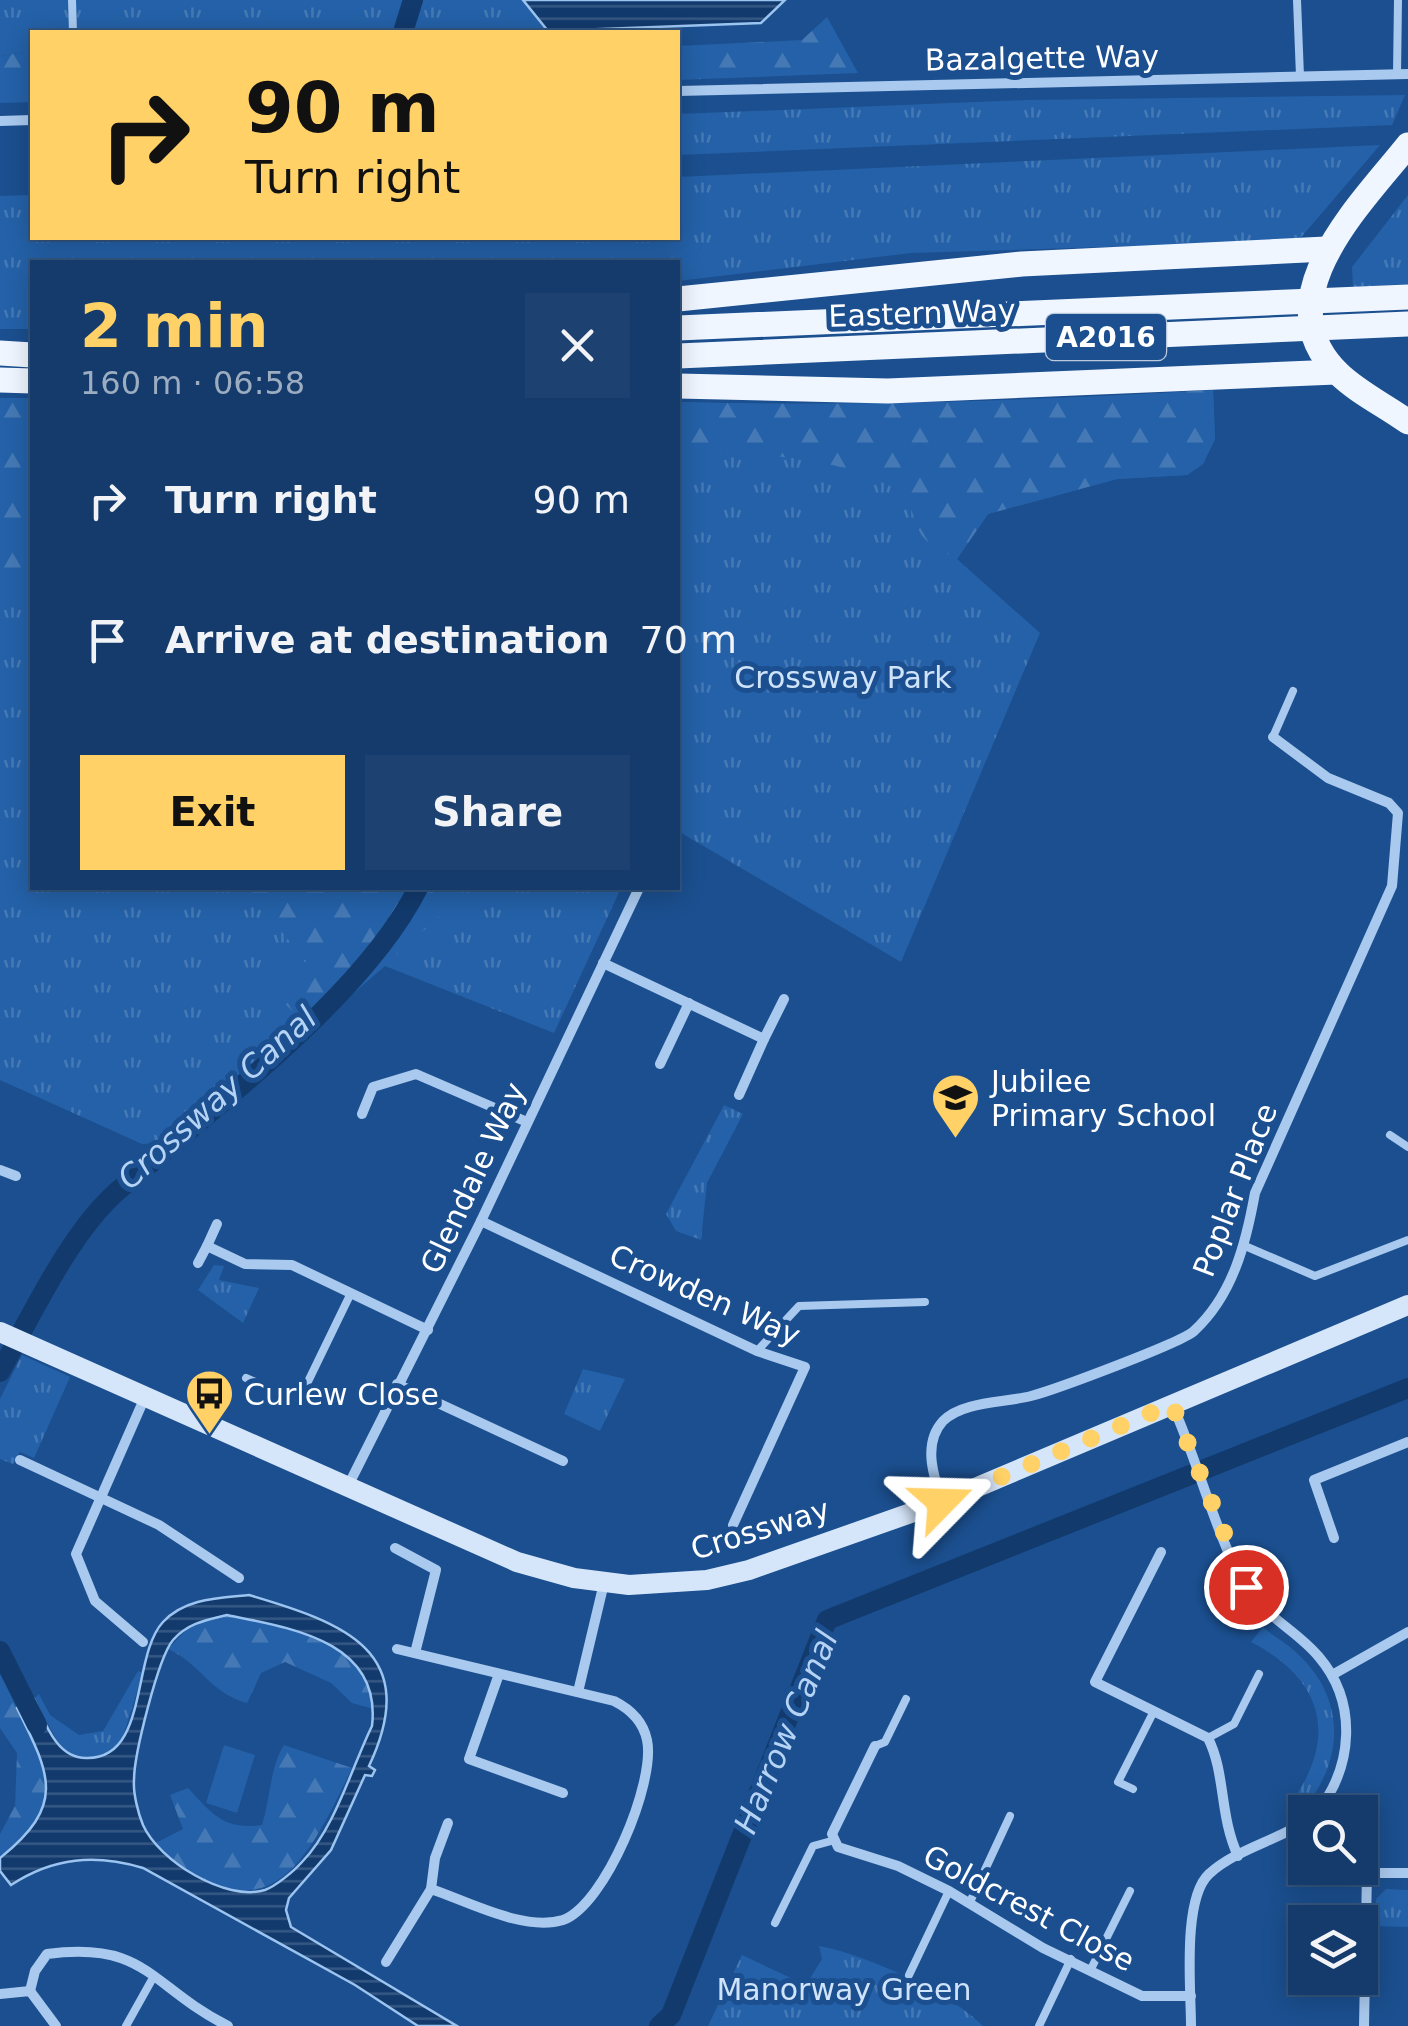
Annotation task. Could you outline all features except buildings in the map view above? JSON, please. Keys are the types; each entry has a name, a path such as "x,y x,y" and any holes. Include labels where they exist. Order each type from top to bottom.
{"main road":[{"path":"1408,145 1326,249 1313,288 1310,316 1317,340 1336,372 1408,422"},
{"path":"680,299 1022,264 1326,249"},
{"name":"Eastern Way","path":"680,328 1408,297"},
{"name":"Eastern Way","path":"680,356 1408,324"},
{"path":"0,354 30,355"},
{"path":"680,386 820,392 1336,372"},
{"path":"0,380 30,380"}],"street":[{"name":"Bazalgette Way","path":"680,91 1403,74"},
{"path":"0,121 30,120"},
{"name":"Poplar Place","path":"942,1502 931,1466 934,1438 944,1421 961,1410 1033,1396 1190,1334 1221,1298 1246,1246 1255,1193 1392,886 1403,812 1328,778 1273,738"},
{"name":"Glendale Way","path":"346,1488 428,1330 638,890"},
{"path":"604,963 764,1039"},
{"path":"739,1095 784,999"},
{"path":"660,1064 688,1003"},
{"path":"362,1114 374,1087 416,1074 527,1122"},
{"path":"0,1170 16,1176"},
{"name":"Crowden Way","path":"481,1221 757,1351 805,1367 733,1525"},
{"path":"198,1263 217,1224"},
{"path":"207,1246 245,1264 292,1265 428,1330"},
{"name":"Crossway","path":"1369,1324 1408,1296"},
{"name":"Crossway","path":"0,1332 518,1562 604,1583 656,1585 707,1580 942,1502 1408,1305"},
{"path":"397,1384 563,1460"},
{"path":"143,1642 95,1601 76,1554 146,1397"},
{"path":"1172,1404 1246,1587 1283,1628 1318,1655 1332,1676 1346,1714 1347,1735 1338,1780 1328,1795"},
{"path":"1334,1538 1314,1480 1408,1442"},
{"path":"20,1460 159,1526 240,1578"},
{"path":"395,1548 436,1570 415,1653"},
{"path":"1161,1552 1096,1682 1208,1738 1217,1756 1225,1826 1238,1856"},
{"path":"578,1692 604,1583"},
{"path":"1332,1676 1408,1632"},
{"path":"397,1649 614,1700 630,1711 642,1727 648,1746 628,1829 581,1909 562,1920 538,1922 430,1889"},
{"path":"500,1674 469,1760 563,1793"},
{"path":"836,1840 832,1834 875,1746"},
{"path":"386,1962 430,1889 435,1858 448,1823"},
{"path":"1192,2026 1197,1895 1207,1875 1288,1831"},
{"name":"Goldcrest Close","path":"836,1840 838,1847 856,1856 898,1866 949,1890 1043,1948 1142,1996 1191,1996"},
{"path":"1378,1871 1408,1872"},
{"path":"1363,1885 1364,2026"},
{"path":"56,2026 30,1991 34,1971 47,1954 84,1949 109,1952 147,1967 162,1986 228,2026"},
{"path":"0,1994 30,1991"}],"lane":[{"path":"72,0 72,30"},
{"path":"1297,0 1300,76"},
{"path":"1398,0 1403,74"},
{"path":"1273,738 1293,691"},
{"path":"1390,1135 1408,1147"},
{"path":"1246,1246 1316,1276 1408,1240"},
{"path":"246,1378 292,1398 300,1396 350,1293"},
{"path":"757,1351 800,1306 924,1302"},
{"path":"1208,1738 1234,1724 1259,1674"},
{"path":"875,1746 886,1742 906,1699"},
{"path":"1133,1789 1118,1782 1154,1711"},
{"path":"970,1902 1010,1816"},
{"path":"775,1923 812,1846 836,1840"},
{"path":"909,1975 949,1890"},
{"path":"1091,1969 1130,1891"},
{"path":"1039,2026 1070,1959"},
{"path":"126,2026 137,1999 154,1976"}],"green space":[{"path":"0,0 525,0 547,30 30,30 30,51 0,56"},
{"path":"827,17 858,73 680,80 680,46 802,40"},
{"path":"30,51 30,102 0,103 0,56"},
{"path":"1405,95 1392,125 680,155 680,114 1027,100"},
{"path":"1380,145 1298,241 911,253 680,281 680,260 30,260 30,329 0,329 0,196 30,195 30,240 680,240 680,177"},
{"path":"1408,195 1408,284 1353,287 1352,267"},
{"name":"Crossway Park","path":"1213,390 1215,439 1203,464 1187,475 1117,479 988,514 957,559 1040,633 901,962 680,832 680,402 812,404"},
{"path":"1213,390 1215,439 1203,464 1187,475 1117,479 988,514 957,559 924,538 903,496 859,472 762,455 680,456 680,402 812,404"},
{"path":"0,398 30,398 30,890 620,890 554,1033 385,966 181,1142 142,1144 0,1080"},
{"path":"0,398 30,398 30,590 0,566"},
{"path":"247,890 459,890 439,917 312,1029 269,989 306,961"},
{"path":"724,1105 743,1114 707,1183 701,1240 676,1231 666,1214"},
{"path":"214,1265 224,1266 219,1280 259,1288 243,1323 198,1290"},
{"path":"22,1355 70,1377 34,1458 20,1452 13,1464 0,1459 0,1399"},
{"path":"583,1369 625,1379 600,1431 564,1414"},
{"path":"227,1615 298,1630 337,1649 365,1683 374,1709 352,1703 331,1683 285,1662 261,1673 247,1703 223,1692 168,1649 194,1622"},
{"path":"1263,1627 1297,1653 1317,1676 1327,1696 1334,1739 1330,1760 1313,1795 1296,1795 1313,1761 1318,1738 1317,1715 1310,1695 1277,1658 1251,1642"},
{"path":"138,1671 143,1673 121,1743 101,1759 79,1758 63,1751 34,1699 39,1694 50,1715 79,1735 103,1731"},
{"path":"0,1674 39,1752 46,1794 42,1814 31,1833 0,1858 0,1834 15,1806 17,1753 0,1728"},
{"path":"224,1745 255,1755 237,1813 206,1803"},
{"path":"284,1745 352,1768 316,1837 297,1863 277,1881 253,1890 225,1888 193,1873 154,1844 183,1829 170,1795 188,1788 228,1823 262,1825 273,1773"},
{"path":"1386,1889 1408,1890 1408,1927 1378,1926 1376,1899"},
{"name":"Manorway Green","path":"819,1946 859,1957 906,1977 951,2001 983,2026 708,2026 742,1955 806,1985 822,1959"}],"shaded area":[{"path":"523,0 785,0 761,23 547,30"},
{"path":"249,1595 315,1617 343,1631 365,1648 380,1669 386,1695 383,1727 369,1766 375,1770 372,1776 365,1775 331,1850 289,1898 286,1910 291,1927 457,2026 418,2026 355,1985 143,1868 108,1861 75,1861 43,1869 11,1885 0,1871 0,1858 35,1822 46,1789 38,1753 17,1708 34,1699 47,1728 67,1752 86,1758 106,1754 120,1742 130,1725 146,1658 163,1622 192,1604","holes":["227,1615 304,1633 327,1644 347,1657 363,1675 371,1697 372,1726 314,1848 279,1882 265,1890 249,1892 213,1884 163,1852 143,1825 134,1785 148,1707 167,1650 191,1626"]}],"waterway":[{"name":"Crossway Canal","path":"404,30 413,0"},
{"name":"Crossway Canal","path":"0,1372 58,1267 93,1216 328,1006 394,928 417,890"},
{"name":"Harrow Canal","path":"659,2026 671,2015 827,1620 1408,1388"},
{"name":"Crossway Canal","path":"0,1651 37,1725"}],"place":[{"name":"Jubilee Primary School","path":"956,1140"},
{"name":"Curlew Close","path":"209,1436"}],"route":[{"path":"942,1502 1172,1404 1246,1587"}]}
